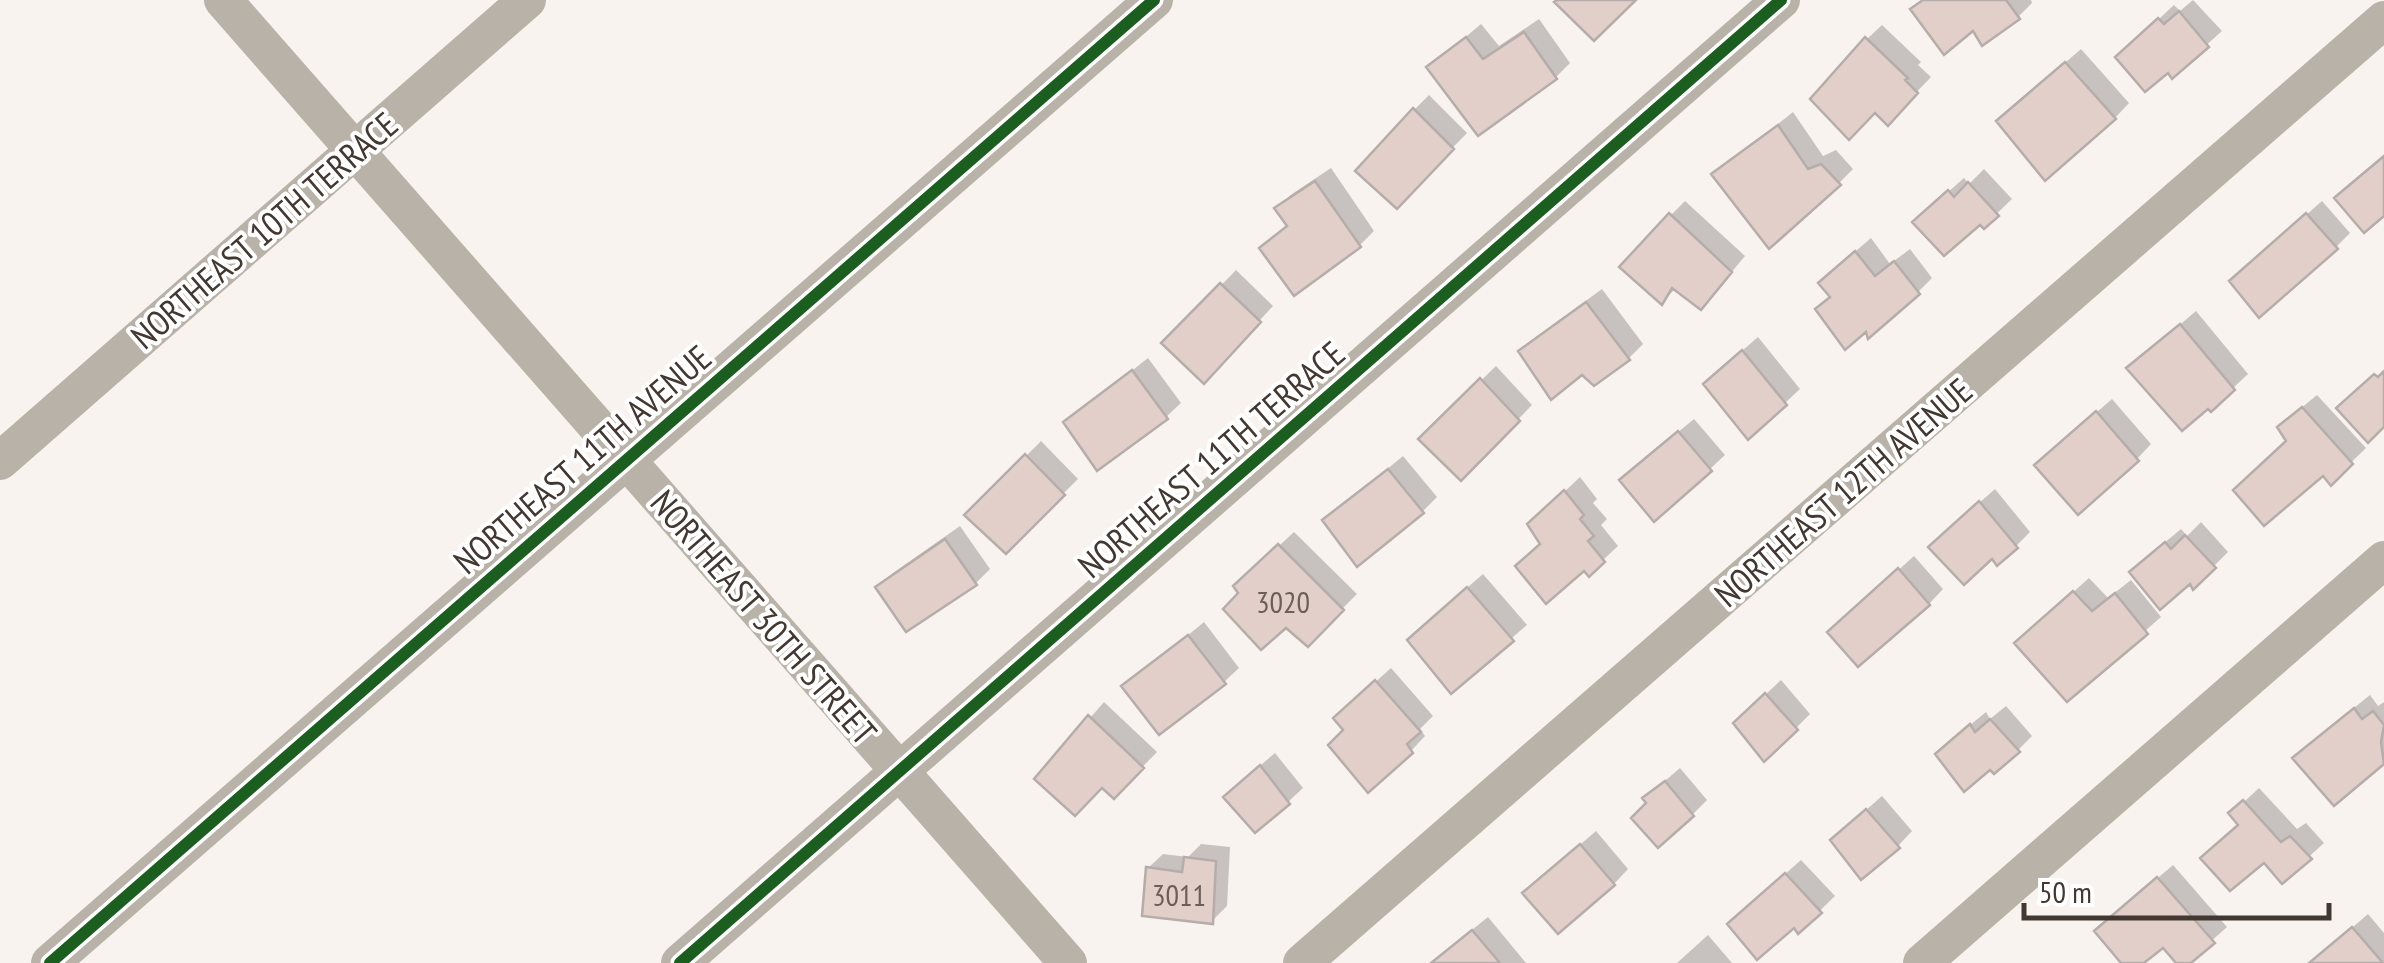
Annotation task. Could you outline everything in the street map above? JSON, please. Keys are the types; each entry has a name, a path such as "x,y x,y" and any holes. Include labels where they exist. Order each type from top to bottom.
{"street":[{"name":"NORTHEAST 30TH STREET","path":"223,0 1068,963"},
{"name":"NORTHEAST 10TH TERRACE","path":"0,460 527,0"},
{"name":"NORTHEAST 11TH AVENUE","path":"50,963 1154,0"},
{"name":"NORTHEAST 11TH TERRACE","path":"680,963 1781,0"},
{"name":"NORTHEAST 12TH AVENUE","path":"1302,963 2384,20"},
{"path":"1922,963 2384,560"}],"building":[{"path":"1636,0 1594,41 1554,2"},
{"path":"1923,0 2006,0 2020,19 1982,46 1973,31 1944,55 1910,9"},
{"path":"2179,11 2209,47 2172,79 2168,73 2145,92 2115,57 2158,18 2164,24"},
{"path":"1524,32 1557,79 1478,136 1426,67 1466,37 1483,59"},
{"path":"1865,37 1908,78 1905,80 1918,93 1888,126 1875,113 1849,140 1810,99"},
{"path":"2065,62 2116,119 2045,181 1996,121"},
{"path":"1413,108 1454,149 1397,209 1355,171"},
{"path":"1778,125 1808,169 1821,164 1841,185 1769,249 1711,174"},
{"path":"2384,156 2384,216 2364,233 2334,198"},
{"path":"1315,181 1361,247 1294,296 1259,248 1287,226 1274,208"},
{"path":"1968,182 1999,216 1984,229 1980,225 1944,256 1912,222 1948,190 1954,197"},
{"path":"1669,213 1732,272 1701,310 1672,288 1662,305 1619,267"},
{"path":"2306,213 2338,249 2259,318 2229,281"},
{"path":"1855,251 1875,276 1894,261 1920,294 1868,339 1866,332 1845,350 1815,309 1830,297 1818,283"},
{"path":"1220,283 1261,322 1204,384 1161,343"},
{"path":"1586,302 1630,360 1594,386 1582,375 1551,400 1518,351"},
{"path":"2180,324 2235,390 2182,431 2126,368"},
{"path":"1742,350 1787,405 1748,440 1703,384"},
{"path":"1132,370 1168,419 1097,471 1063,422"},
{"path":"2384,371 2384,427 2368,443 2336,408 2374,374 2378,377"},
{"path":"1480,378 1520,421 1461,481 1418,439"},
{"path":"2302,407 2353,464 2331,486 2323,476 2264,526 2233,490 2286,441 2277,427"},
{"path":"2096,411 2139,461 2078,515 2034,465"},
{"path":"1678,431 1712,471 1654,522 1619,480"},
{"path":"1025,454 1065,495 1006,554 964,515"},
{"path":"1388,469 1424,513 1357,567 1322,520"},
{"path":"1564,490 1584,515 1580,519 1594,536 1588,541 1605,562 1589,577 1584,571 1546,604 1515,566 1540,544 1527,524"},
{"path":"1979,501 2018,548 1997,566 1992,559 1964,585 1928,547"},
{"path":"2185,535 2216,568 2193,590 2190,584 2160,610 2129,572 2165,542 2171,549"},
{"path":"945,539 977,585 906,632 875,587"},
{"path":"1278,544 1344,610 1308,647 1286,628 1261,650 1223,609 1238,593 1233,586"},
{"path":"1898,568 1930,605 1858,667 1827,632"},
{"path":"1467,587 1514,641 1451,694 1407,640"},
{"path":"2073,591 2092,611 2115,593 2148,634 2067,702 2014,643"},
{"path":"1188,635 1226,684 1159,735 1121,686"},
{"path":"1375,680 1421,732 1407,744 1413,753 1368,793 1328,745 1343,730 1333,718"},
{"path":"1765,693 1798,730 1764,762 1733,723"},
{"path":"2354,708 2362,719 2373,711 2384,725 2384,764 2334,806 2292,758"},
{"path":"1088,715 1144,768 1114,799 1102,788 1075,816 1034,779"},
{"path":"1990,719 2020,752 1964,792 1935,754 1970,724 1975,732"},
{"path":"1260,765 1290,804 1255,833 1223,797"},
{"path":"1665,781 1694,816 1658,848 1631,818 1646,803 1642,798"},
{"path":"2243,800 2281,842 2290,836 2312,859 2282,884 2264,863 2230,891 2200,858 2238,825 2228,813"},
{"path":"1866,809 1900,848 1861,880 1830,840"},
{"path":"1580,844 1615,885 1558,934 1522,893"},
{"path":"1184,857 1216,861 1213,924 1142,916 1146,867 1182,872"},
{"path":"1785,873 1822,913 1798,934 1794,928 1757,960 1727,924"},
{"path":"2157,877 2215,943 2191,963 2176,963 2163,948 2144,963 2121,963 2094,931"},
{"path":"2352,927 2383,963 2309,963"},
{"path":"1472,930 1500,963 1431,963"}],"cycle path":[{"path":"50,963 1154,0"},
{"path":"680,963 1781,0"}]}
